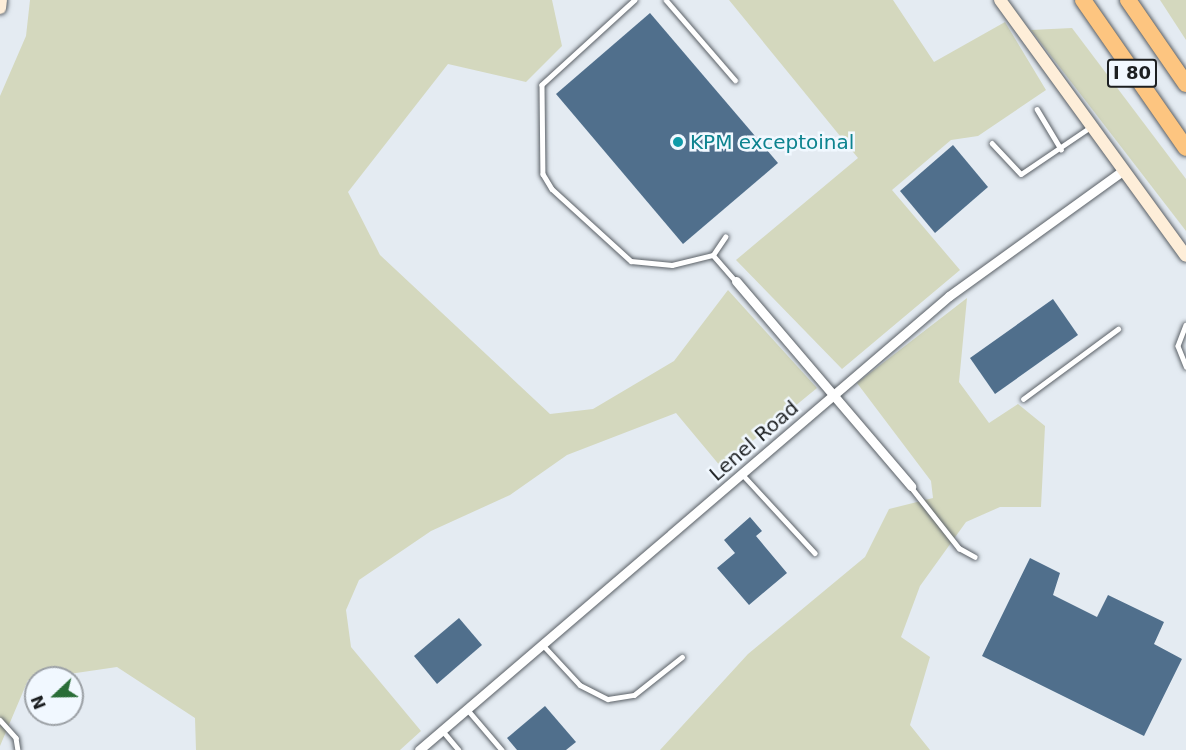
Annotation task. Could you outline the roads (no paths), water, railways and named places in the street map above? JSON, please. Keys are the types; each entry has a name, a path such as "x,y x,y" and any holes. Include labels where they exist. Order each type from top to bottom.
{"highway":[{"name":"I 80","path":"1083,0 1186,148"},
{"name":"I 80","path":"1128,0 1186,84"}],"main road":[{"path":"0,8 1,0"},
{"path":"1000,0 1089,128 1186,256"}],"street":[{"name":"Lenel Road","path":"419,750 743,475 949,296 1121,172"},
{"path":"736,281 911,486"}],"lane":[{"path":"635,0 542,85 543,174 552,189 631,261 672,266 713,255 725,237"},
{"path":"666,0 735,81"},
{"path":"1037,109 1061,149"},
{"path":"992,143 1021,174 1089,128"},
{"path":"713,255 736,281"},
{"path":"1186,325 1178,346 1186,366"},
{"path":"1023,399 1118,328"},
{"path":"743,475 815,553"},
{"path":"911,486 959,548 975,557"},
{"path":"543,645 580,685 608,699 634,695 682,657"},
{"path":"467,709 502,750"},
{"path":"0,720 16,738 18,750"},
{"path":"442,730 459,750"}],"place":[{"name":"KPM exceptoinal","path":"678,142"}]}
